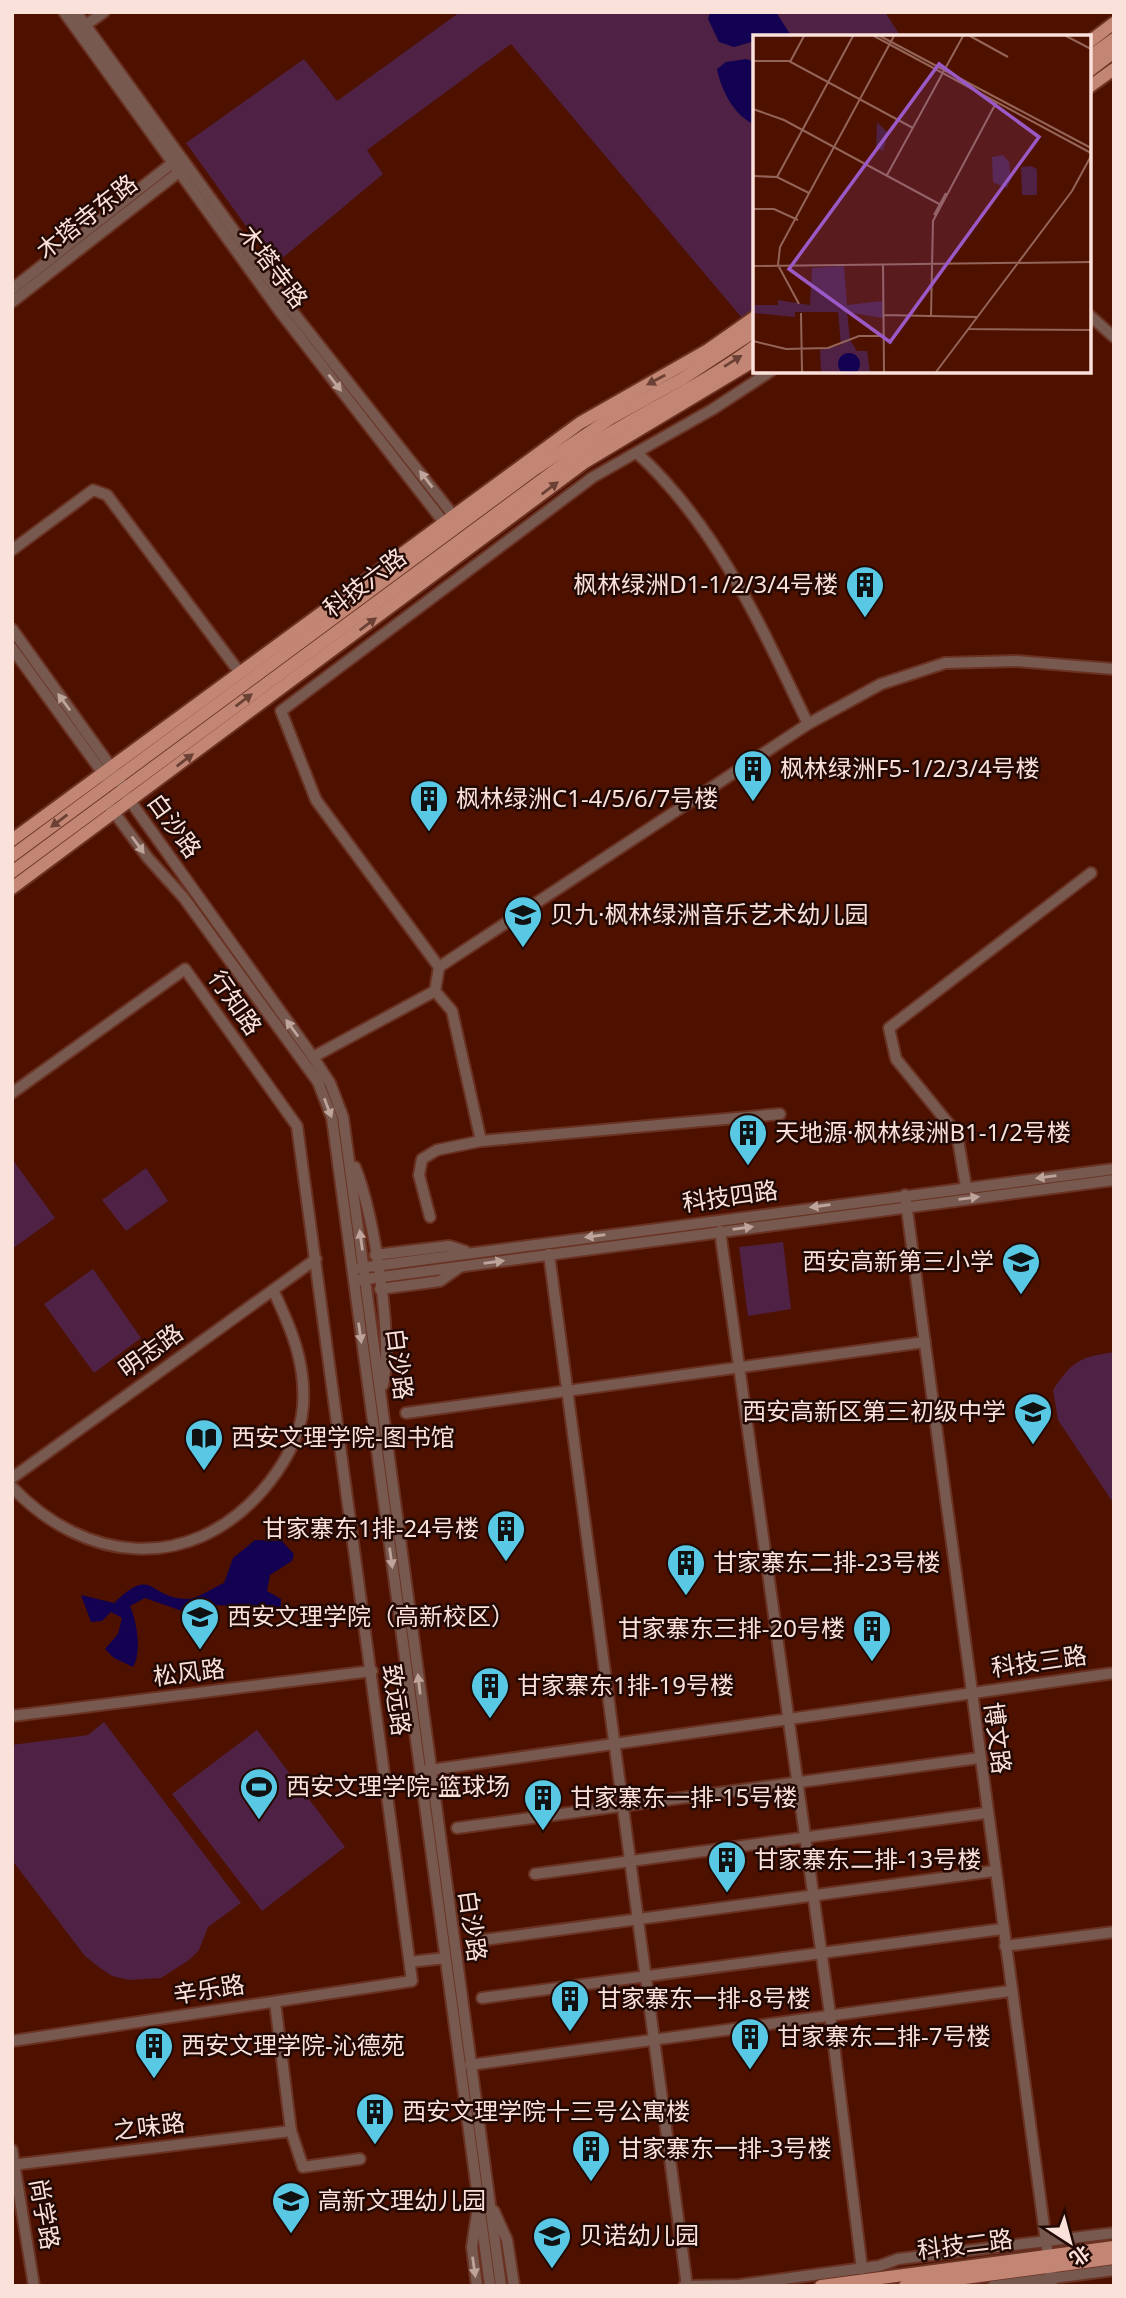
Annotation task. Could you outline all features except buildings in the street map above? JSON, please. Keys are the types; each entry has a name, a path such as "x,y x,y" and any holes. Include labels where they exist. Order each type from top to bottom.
{"main road":[{"path":"1091,40 1114,23"},
{"path":"1091,56 1114,39"},
{"path":"1091,69 1114,52"},
{"path":"1091,86 1114,69"},
{"path":"12,840 111,775 240,673 456,528 580,423 708,350 753,318"},
{"name":"科技六路","path":"12,856 111,775 583,437 682,379 753,332"},
{"name":"科技六路","path":"12,872 126,796 456,528 616,428 695,385 753,347"},
{"path":"126,796 585,462 753,361"},
{"path":"12,888 111,807"},
{"name":"科技二路","path":"821,2286 1049,2266 1114,2247"},
{"name":"科技二路","path":"905,2286 1114,2258"}],"street":[{"name":"木塔寺路","path":"64,12 79,20 179,164 456,528"},
{"path":"79,20 104,12"},
{"name":"木塔寺东路","path":"12,289 179,164"},
{"name":"木塔寺东路","path":"12,302 179,164"},
{"path":"1091,317 1114,337"},
{"path":"481,1141 452,1011 435,991 439,967 316,800 281,711 593,477 768,373"},
{"path":"637,453 669,482 738,582 808,724"},
{"path":"12,550 93,489 107,495 240,673"},
{"name":"白沙路","path":"12,629 111,775 313,1057 330,1083 344,1117 372,1269 381,1394 445,1958 484,2199 501,2286"},
{"name":"白沙路","path":"12,648 111,775 111,807 148,858 184,898 318,1082 332,1118 353,1281 470,2065 490,2286"},
{"path":"439,967 808,724 881,684 945,663 1016,661 1114,668"},
{"path":"966,1187 957,1134 896,1059 888,1028 1091,873"},
{"name":"行知路","path":"12,1093 185,969 297,1126 316,1259"},
{"path":"313,1057 435,991"},
{"path":"430,1217 419,1175 422,1159 437,1150 481,1141 780,1114"},
{"path":"349,1153 367,1194 372,1269 380,1289 388,1362 381,1394"},
{"name":"科技四路","path":"352,1269 462,1266 720,1231 966,1187 1114,1169"},
{"name":"科技四路","path":"353,1281 372,1269 471,1253 905,1200 1114,1180"},
{"name":"博文路","path":"905,1200 1049,2266"},
{"path":"720,1231 830,2014 862,2269"},
{"path":"549,1254 648,1976 686,2286 739,2286 862,2269 898,2259 1114,2270"},
{"name":"明志路","path":"12,1478 316,1259"},
{"name":"致远路","path":"316,1259 412,1981"},
{"path":"380,1289 440,1280 462,1266"},
{"path":"12,1487 47,1520 76,1535 130,1550 156,1550 187,1542 239,1513 274,1478 291,1449 303,1409 299,1353 273,1290"},
{"path":"406,1413 925,1342"},
{"name":"松风路","path":"12,1716 372,1671"},
{"name":"科技三路","path":"425,1770 1114,1673"},
{"path":"457,1828 979,1758"},
{"path":"536,1874 986,1813"},
{"path":"476,1941 640,1921 994,1871"},
{"path":"482,1998 1002,1929"},
{"path":"1005,1946 1114,1932"},
{"path":"410,1962 445,1958"},
{"name":"辛乐路","path":"12,2041 412,1981"},
{"path":"470,2065 1010,1991"},
{"path":"275,2001 291,2131 303,2167 360,2159"},
{"name":"之味路","path":"13,2165 291,2131"},
{"name":"尚学路","path":"12,2150 34,2286"},
{"path":"477,2286 472,2247 484,2199"},
{"path":"484,2199 507,2240 514,2286"},
{"path":"993,2286 1049,2266 1114,2233"}],"shaded area":[{"path":"460,12 885,12 900,35 753,35 753,310 742,318 511,44 367,150 383,174 274,265 186,143 304,59 337,101"},
{"path":"710,12 776,12 791,35 753,35 753,42 734,47 719,42 708,19"},
{"path":"746,59 753,61 753,124 735,109 722,85 717,69 726,62"},
{"path":"12,1159 55,1218 12,1249"},
{"path":"146,1168 168,1201 126,1231 102,1200"},
{"path":"783,1242 791,1309 748,1316 739,1247"},
{"path":"93,1269 141,1338 94,1373 44,1304"},
{"path":"1114,1352 1114,1504 1058,1420 1053,1390 1078,1362"},
{"path":"255,1540 282,1541 294,1554 292,1561 270,1575 267,1591 281,1599 281,1615 265,1607 254,1613 242,1606 212,1605 185,1612 145,1598 130,1606 138,1637 133,1667 114,1658 105,1649 118,1634 122,1618 111,1612 102,1621 91,1622 81,1595 114,1603 137,1586 144,1585 175,1598 192,1598 224,1583 233,1558"},
{"path":"104,1722 241,1903 208,1927 199,1950 189,1960 161,1978 129,1980 112,1976 100,1968 85,1956 12,1860 12,1745 88,1735"},
{"name":"西安文理学院-篮球场","path":"257,1730 345,1847 262,1911 172,1794"}],"place":[{"name":"枫林绿洲D1-1/2/3/4号楼","path":"865,619"},
{"name":"枫林绿洲F5-1/2/3/4号楼","path":"753,803"},
{"name":"枫林绿洲C1-4/5/6/7号楼","path":"429,833"},
{"name":"贝九·枫林绿洲音乐艺术幼儿园","path":"523,949"},
{"name":"天地源·枫林绿洲B1-1/2号楼","path":"748,1167"},
{"name":"西安高新第三小学","path":"1021,1296"},
{"name":"西安高新区第三初级中学","path":"1033,1446"},
{"name":"西安文理学院-图书馆","path":"204,1472"},
{"name":"甘家寨东1排-24号楼","path":"506,1563"},
{"name":"甘家寨东二排-23号楼","path":"686,1597"},
{"name":"西安文理学院（高新校区）","path":"200,1651"},
{"name":"甘家寨东三排-20号楼","path":"872,1663"},
{"name":"甘家寨东1排-19号楼","path":"490,1720"},
{"name":"西安文理学院-篮球场","path":"259,1821"},
{"name":"甘家寨东一排-15号楼","path":"543,1832"},
{"name":"甘家寨东二排-13号楼","path":"727,1894"},
{"name":"甘家寨东一排-8号楼","path":"570,2033"},
{"name":"甘家寨东二排-7号楼","path":"750,2071"},
{"name":"西安文理学院-沁德苑","path":"154,2080"},
{"name":"西安文理学院十三号公寓楼","path":"375,2146"},
{"name":"甘家寨东一排-3号楼","path":"591,2183"},
{"name":"高新文理幼儿园","path":"291,2235"},
{"name":"贝诺幼儿园","path":"552,2270"}]}
